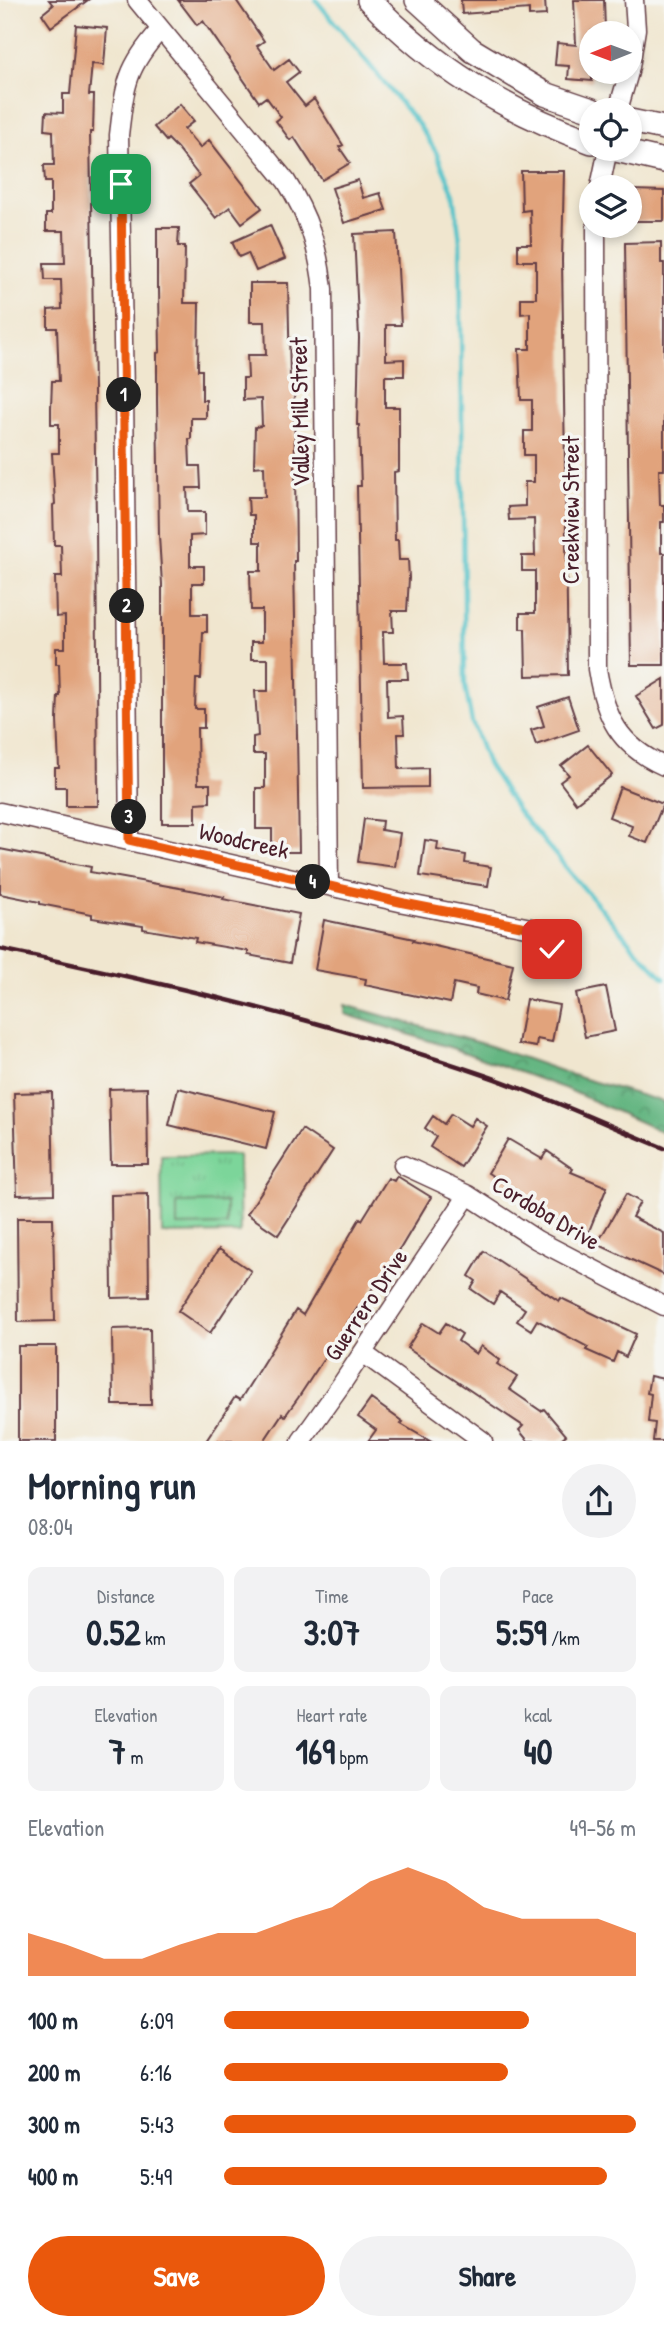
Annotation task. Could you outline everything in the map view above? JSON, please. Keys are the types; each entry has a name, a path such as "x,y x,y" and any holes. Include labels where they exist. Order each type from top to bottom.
{"main road":[{"path":"369,0 402,34 480,91 579,137"},
{"path":"417,0 472,50 545,94 579,106"},
{"path":"642,123 664,128"},
{"path":"642,156 664,161"}],"street":[{"name":"Valley Mill Street","path":"137,0 286,181 301,204 313,232 320,263 323,289 329,886"},
{"path":"634,0 635,21"},
{"path":"129,840 119,135 123,98 130,71 136,58 160,30"},
{"name":"Creekview Street","path":"596,238 597,669 604,703 628,744 643,756 664,766"},
{"name":"Woodcreek","path":"0,812 531,928 552,949"},
{"name":"Cordoba Drive","path":"403,1165 468,1195 537,1240 664,1306"},
{"name":"Guerrero Drive","path":"301,1441 468,1195"},
{"path":"363,1353 483,1441"}],"green space":[{"path":"345,1005 487,1045 581,1078 664,1102 664,1133 569,1090 455,1049 345,1014"},
{"path":"238,1155 240,1233 162,1234 161,1156"},
{"path":"226,1202 226,1225 177,1226 177,1203"}],"building":[{"path":"49,0 88,0 51,27 42,14 53,5"},
{"path":"178,0 236,0 264,41 257,46 274,70 289,59 299,72 286,82 305,106 314,99 343,145 339,147 350,163 322,180 294,137 290,140 276,121 281,117 266,97 259,102 203,21 197,25"},
{"path":"461,0 545,0 546,15 529,16 529,9 462,14"},
{"path":"574,0 604,0 605,21 579,21 579,80 568,79 569,66 555,65 557,43 576,45"},
{"path":"76,25 107,28 104,65 92,64 89,95 94,95 93,132 90,132 98,806 66,806 66,787 55,787 55,768 59,768 57,720 60,696 56,648 65,648 65,616 56,617 55,577 62,577 61,545 54,545 52,453 59,453 59,424 51,424 51,408 52,381 59,381 57,328 48,328 48,310 62,309 61,280 45,280 44,263 65,263 64,231 46,231 46,214 51,214 51,182 45,182 44,165 54,165 53,131 45,130 46,112 63,113 63,94 70,94"},
{"path":"180,104 194,121 184,129 200,148 209,140 262,208 242,223 230,207 216,218 189,184 199,176 177,148 168,139 166,141 154,127"},
{"path":"521,171 564,171 562,260 568,675 526,676 525,629 520,629 520,613 535,613 535,571 522,571 522,556 535,556 534,519 509,520 508,507 525,506 525,482 534,482 534,455 524,455 524,431 532,431 532,400 521,400 519,349 530,349 530,313 521,314 521,298 536,298 536,261 518,261 518,244 531,244 530,210 522,211"},
{"path":"358,180 363,198 380,193 386,210 344,223 332,188"},
{"path":"642,190 664,191 664,221 642,221"},
{"path":"270,225 285,259 256,271 248,253 239,257 232,242"},
{"path":"157,228 179,228 178,246 185,246 184,303 199,303 198,370 202,370 202,400 206,400 206,418 191,418 189,439 190,466 200,466 201,488 187,488 188,512 205,512 205,535 190,536 190,566 204,566 204,583 192,583 192,614 207,614 207,632 203,632 201,679 196,679 195,709 204,709 204,728 197,728 198,784 210,784 210,802 196,803 196,823 162,823"},
{"path":"396,232 401,325 386,325 386,360 404,359 404,376 385,376 385,407 399,407 399,471 394,472 395,540 398,540 399,560 408,560 409,578 407,611 392,611 393,632 383,632 384,663 407,663 408,679 387,679 388,717 403,716 404,734 398,734 399,769 428,768 428,787 363,788 357,486 361,486 357,425 359,338 354,234"},
{"path":"661,242 661,263 664,263 664,470 659,470 660,505 664,505 661,553 664,553 664,665 631,665 625,243"},
{"path":"250,283 288,283 290,377 294,377 299,852 272,852 272,829 256,829 256,788 265,788 265,754 253,754 253,737 258,736 255,691 268,691 268,659 251,659 251,642 262,642 262,610 251,610 250,571 261,571 261,542 254,542 254,515 249,515 248,497 265,497 264,466 254,467 255,427 262,426 261,399 243,400 243,378 248,378 247,355 266,355 265,322 250,322"},
{"path":"664,679 664,725 656,729 636,696"},
{"path":"568,697 579,730 536,745 531,730 544,726 538,707"},
{"path":"588,745 612,775 576,803 560,782 569,775 561,766"},
{"path":"620,787 663,804 647,843 629,836 632,826 609,817"},
{"path":"364,819 382,821 381,830 400,833 395,867 358,862"},
{"path":"425,840 438,842 437,850 466,855 465,863 491,867 488,886 420,876"},
{"path":"0,849 91,867 90,872 196,891 299,914 290,963 248,955 248,951 195,942 196,938 92,918 92,914 0,894"},
{"path":"324,920 513,964 505,1001 476,994 477,988 454,983 450,1003 365,985 366,979 315,970"},
{"path":"606,987 615,1031 585,1037 576,993"},
{"path":"526,999 559,1005 552,1042 537,1039 536,1047 518,1044"},
{"path":"147,1088 148,1164 111,1164 109,1089"},
{"path":"178,1088 275,1112 266,1149 169,1125"},
{"path":"52,1092 54,1194 17,1195 14,1093"},
{"path":"451,1114 470,1126 475,1118 487,1126 461,1167 430,1147 436,1137 425,1128 433,1116 444,1124"},
{"path":"302,1129 333,1150 278,1235 247,1214"},
{"path":"508,1139 542,1159 547,1151 573,1169 571,1172 607,1187 587,1236 557,1223 558,1221 519,1195 520,1193 488,1173"},
{"path":"397,1176 431,1197 381,1281 378,1279 361,1308 358,1307 298,1398 285,1416 282,1414 264,1441 206,1441 235,1397 240,1400 296,1310 303,1315 360,1218 362,1220 388,1178 394,1181"},
{"path":"148,1194 149,1297 112,1298 111,1195"},
{"path":"626,1194 640,1202 632,1217 664,1233 664,1275 597,1244"},
{"path":"17,1218 53,1218 55,1321 18,1322"},
{"path":"219,1249 251,1271 210,1333 178,1311"},
{"path":"484,1251 559,1301 561,1298 636,1334 626,1357 617,1352 613,1362 586,1350 588,1347 537,1320 531,1330 517,1321 525,1309 500,1292 493,1304 471,1289 476,1281 469,1276"},
{"path":"423,1323 439,1333 446,1323 462,1334 458,1341 476,1354 481,1346 500,1360 497,1364 517,1377 509,1389 541,1411 544,1409 566,1435 558,1441 528,1441 519,1430 523,1426 407,1348"},
{"path":"150,1328 151,1405 113,1405 112,1329"},
{"path":"18,1346 56,1346 56,1441 18,1441"},
{"path":"650,1376 664,1379 664,1441 653,1441 655,1423 648,1422 651,1394 647,1393"},
{"path":"371,1399 403,1422 401,1424 430,1441 368,1441 376,1430 358,1417"}],"waterway":[{"path":"316,0 419,125 436,152 454,194 460,241 465,686 472,722 487,763 518,811 633,946 664,978"}],"railway":[{"path":"0,949 123,975 367,1038 509,1084 664,1148"}],"route":[{"path":"121,184 129,840 404,903 531,928 552,949"}]}
